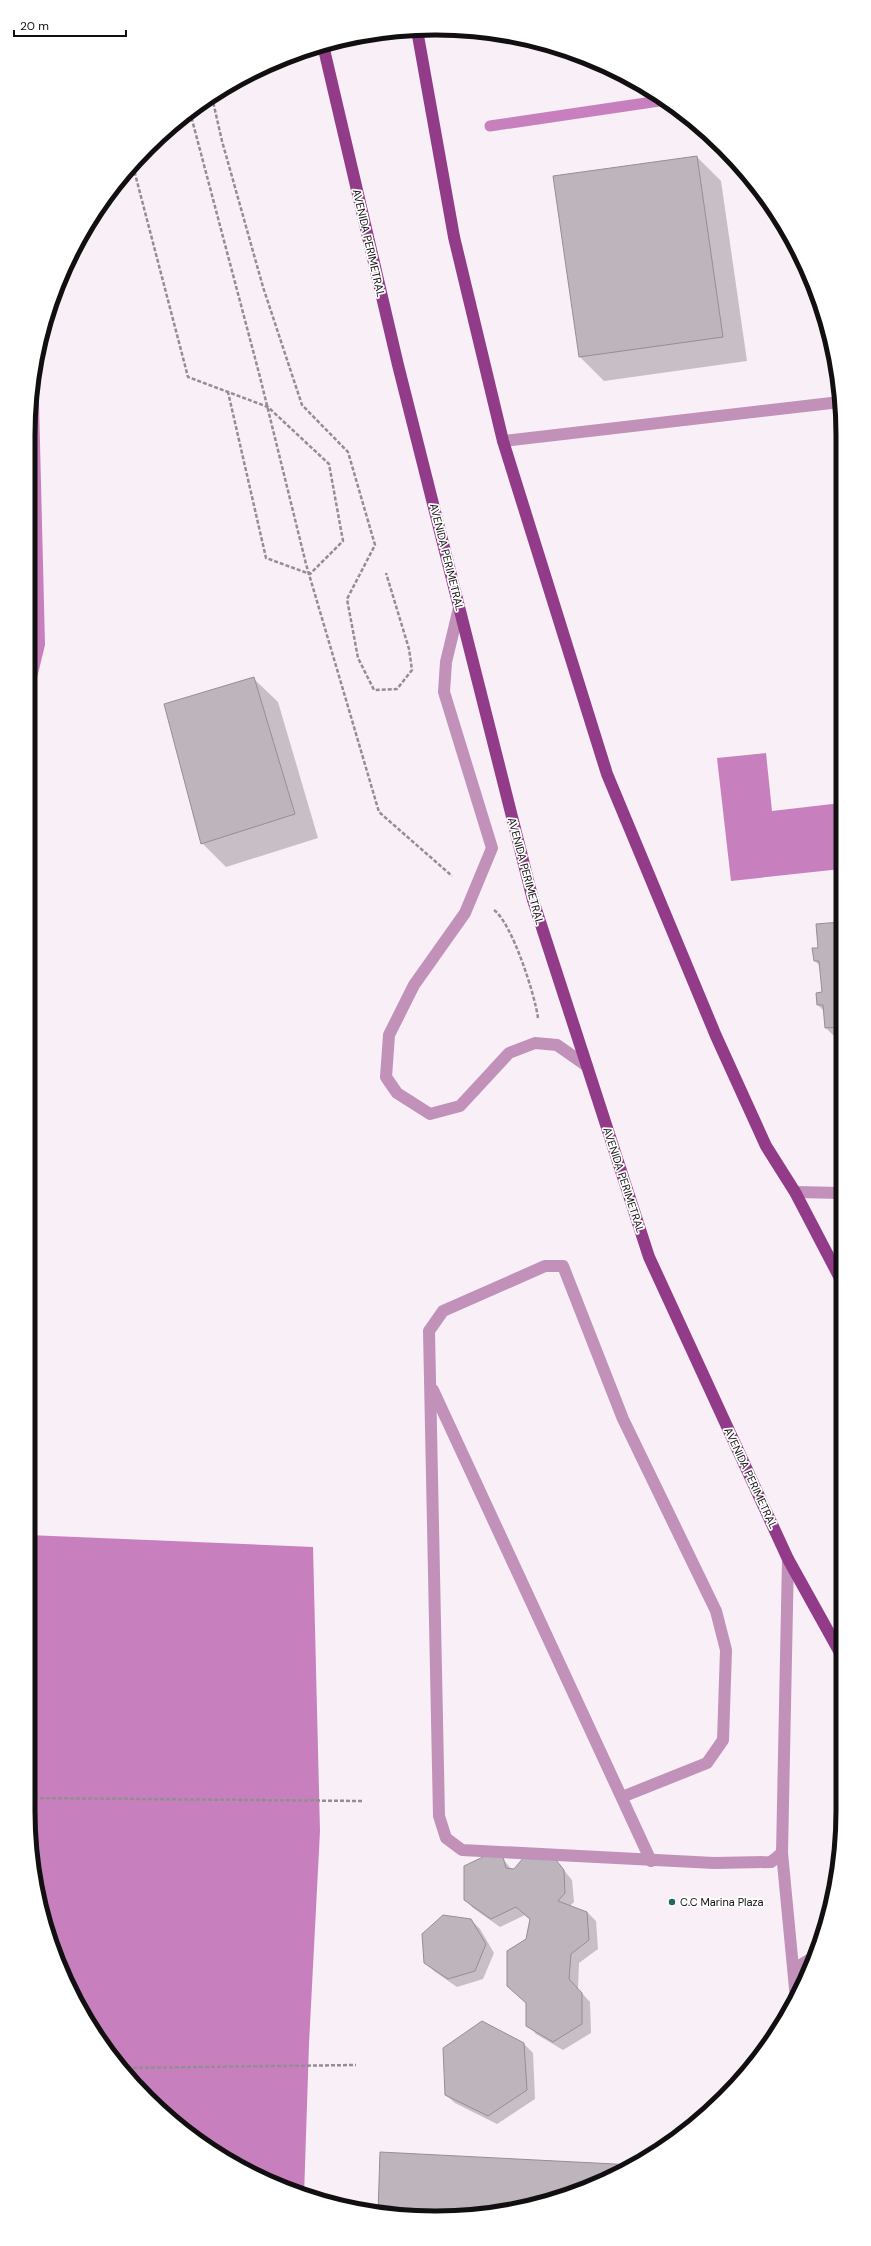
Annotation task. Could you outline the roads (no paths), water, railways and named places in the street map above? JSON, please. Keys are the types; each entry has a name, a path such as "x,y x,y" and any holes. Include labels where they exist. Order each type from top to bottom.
{"main road":[{"path":"418,36 454,237 503,441 607,774 728,1064 766,1146 795,1192 836,1271"},
{"name":"AVENIDA PERIMETRAL","path":"324,51 398,365 532,900 649,1257 788,1558 836,1645"}],"street":[{"path":"503,441 835,403"},
{"path":"460,608 446,662 444,692 492,848 465,913 414,986 389,1035 386,1077 397,1093 430,1114 460,1106 509,1053 535,1043 557,1045 587,1066"},
{"path":"795,1192 836,1192"},
{"path":"622,1797 707,1763 723,1740 726,1650 716,1611 623,1419 563,1266 545,1266 443,1311 430,1331 439,1816 446,1838 462,1850 714,1864 771,1862 782,1853"},
{"path":"430,1385 651,1860"},
{"path":"788,1558 782,1853 795,1987"},
{"path":"794,1969 807,1961"}],"waterway":[{"path":"490,126 657,101"}],"place":[{"name":"C.C Marina Plaza","path":"672,1902"}]}
